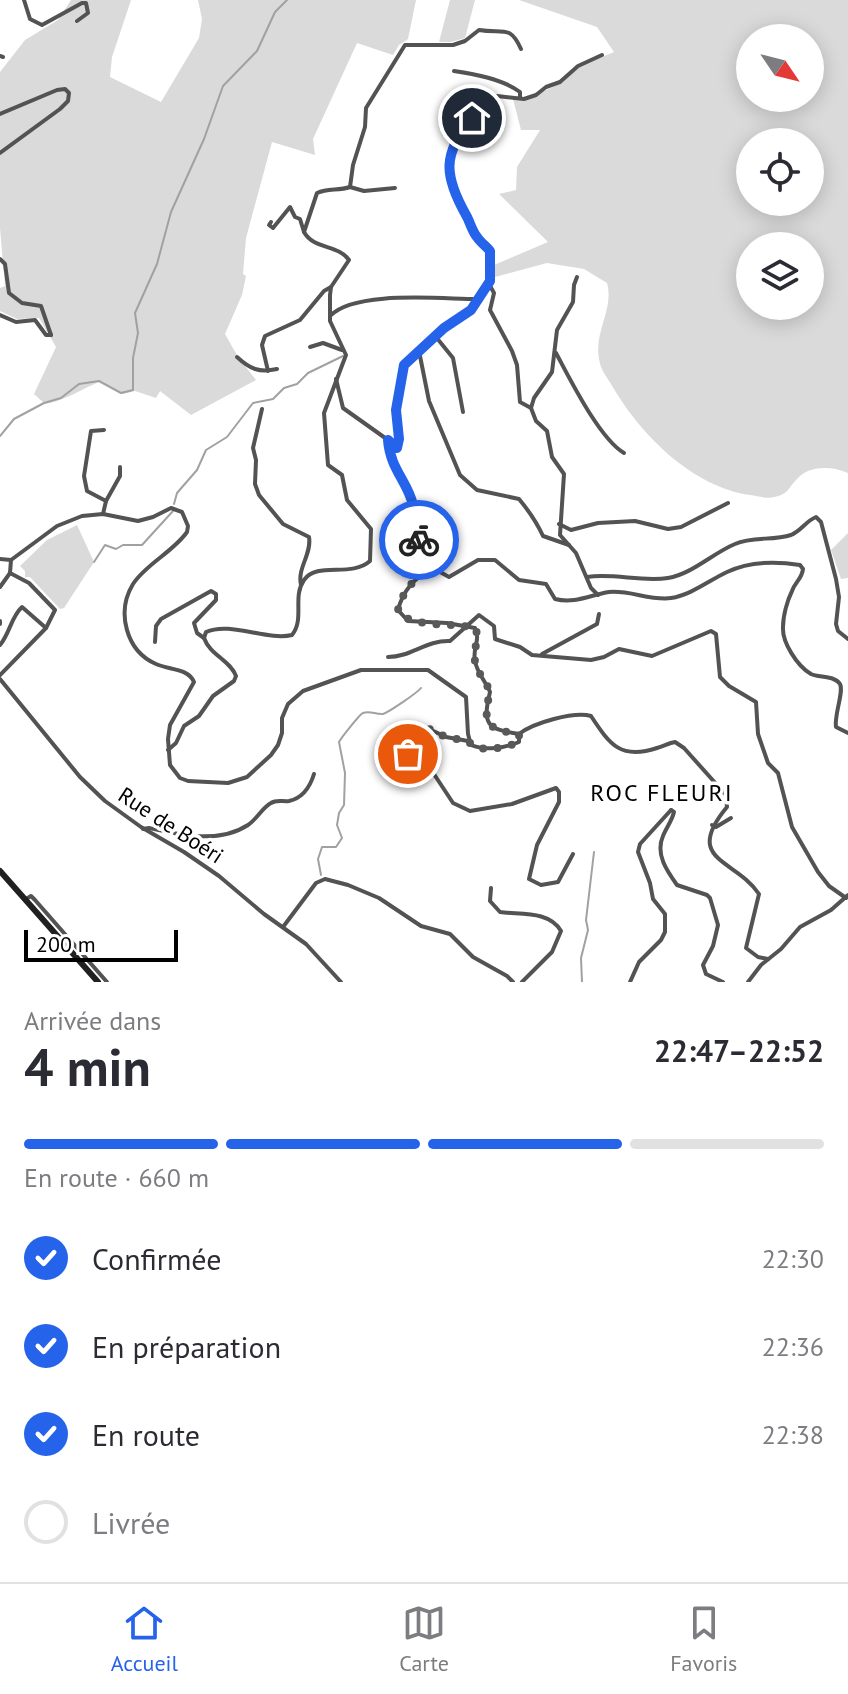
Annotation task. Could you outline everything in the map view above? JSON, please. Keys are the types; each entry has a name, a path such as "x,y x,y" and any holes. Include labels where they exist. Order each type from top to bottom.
{"main road":[{"path":"0,871 98,982"}],"street":[{"path":"24,0 30,19 42,25 86,3 88,13 77,21"},
{"path":"350,187 353,165 365,127 366,108 405,45 453,45 465,41 479,30 509,32 515,35 521,49"},
{"path":"335,377 343,408 397,448 396,410 403,370 419,351 471,310 489,284 492,267 490,251 477,238 452,189 448,165 454,142 486,104 497,96 524,99 536,95 560,82 578,66 602,55"},
{"path":"454,71 515,88 520,92 520,97"},
{"path":"0,114 57,90 65,89 69,93 68,101 60,109 0,153"},
{"path":"304,232 317,193 350,187 364,191 395,188"},
{"path":"268,371 262,345 265,336 300,320 331,287 349,257 314,243 304,232 292,207 287,207 273,228 269,225 271,222"},
{"path":"0,259 5,264 7,289 12,297 22,303 41,306 51,335 46,335 35,320 16,322 0,315"},
{"path":"577,277 573,302 557,330 552,372 534,398 531,408 536,421 549,437 552,457 564,474 560,535 576,553 591,588 598,595"},
{"path":"489,284 494,293 490,310 517,365 520,402 531,408"},
{"path":"301,585 317,571 349,570 370,561 371,529 347,500 342,475 331,468 326,460 328,439 323,418 335,377 345,360 332,327 331,287"},
{"path":"330,316 343,305 358,302 400,298 477,299"},
{"path":"436,337 453,358 463,412"},
{"path":"310,347 323,343 344,351"},
{"path":"555,350 567,376 612,444 624,453"},
{"path":"419,351 429,401 463,480 477,490 519,499 543,536 569,545"},
{"path":"237,357 256,371 277,369"},
{"path":"204,638 206,632 219,628 279,636 292,635 298,627 299,578 311,545 309,537 276,518 255,484 253,448 262,409"},
{"path":"104,430 91,431 84,476 87,491 106,501"},
{"path":"388,440 390,457 412,502 412,530 433,568 449,577 478,560 495,560 519,580 546,584 555,599 569,602 616,592 667,599 749,565 772,562 800,565 803,575 792,589 782,631 793,655 807,671 840,684 835,721 836,727 848,733"},
{"path":"103,514 106,501 120,476 120,467"},
{"path":"559,524 571,530 598,523 635,521 668,529 681,527 728,503"},
{"path":"0,559 11,560 57,526 82,516 103,514 138,521 171,508 182,512 188,526 182,539 133,584 124,620 128,637 146,658 158,665 187,673 194,682 170,725 170,765 180,778 188,781 236,782 247,777 278,745 282,718 288,704 303,691 361,670 428,670 466,697 468,741"},
{"path":"587,577 670,578 733,544 789,536 816,517 821,522 835,569 839,597 836,624 838,631 848,639"},
{"path":"0,587 10,573 11,560"},
{"path":"433,568 413,581 398,610 408,621 475,628 479,636 473,656 490,692 486,721 497,730 519,734 529,727 573,713 591,716 621,752 634,754 675,742 726,795 727,807 712,825 711,849 720,862 755,887 759,894 746,948 758,957 768,959"},
{"path":"0,677 46,628 55,610 29,583 10,573"},
{"path":"155,642 156,626 161,619 211,591 216,594 216,600 194,623 197,633 210,649 231,666 236,676 234,681 213,696 199,716 184,726 176,743 168,750"},
{"path":"0,645 22,607 46,628"},
{"path":"540,655 597,624 599,614"},
{"path":"388,657 409,654 435,641 450,641 479,615 494,626 495,639 520,647 532,655 591,660 627,649 652,656 711,631 716,634 720,677 756,702 758,734 768,763 778,773 799,843 829,886 847,897 800,927 748,982"},
{"name":"Rue de Boéri","path":"0,677 2,687 80,777 105,801 143,829 207,867 306,944 341,982"},
{"path":"519,734 519,742 508,746 480,748 429,729 407,741 403,747 405,752 429,765 453,803 470,811 512,804 556,788 559,802 541,835 529,879 541,885 558,882 573,854"},
{"path":"143,829 185,837 235,831 254,820 270,803 289,801 301,795 309,788 314,774"},
{"path":"630,982 639,962 665,932 665,914 653,899 638,852 640,844 671,810 673,817 660,843 660,857 677,885 710,898 718,925 713,946 703,965 706,974 723,982"},
{"path":"712,825 716,827 731,818"},
{"path":"283,927 316,883 325,879 379,898 421,926 450,934 473,957 513,982"},
{"path":"491,888 490,901 500,912 526,913 558,925 561,931 552,952 522,982"},
{"path":"26,899 31,896 35,900 107,982"}],"shaded area":[{"path":"71,0 131,0 112,57 110,77 161,102 199,38 202,19 198,0 416,0 408,39 399,45 393,55 357,43 313,139 315,155 272,142 246,238 243,274 246,276 242,295 225,334 256,380 191,415 160,391 156,398 135,391 123,394 101,381 66,398 45,404 34,394 56,347 39,318 17,319 0,311 0,288 5,286 0,228 0,72 25,40 58,20"},
{"path":"450,0 475,0 465,38 439,42"},
{"path":"519,0 848,0 848,473 828,468 814,469 802,474 785,493 771,498 729,490 709,482 671,457 654,441 626,407 602,370 598,344 608,304 607,283 584,269 547,263 495,277 494,265 548,242 499,194 516,190 517,167 540,130 521,130 513,99 524,100 562,83 580,66 614,52 597,27"},
{"path":"77,525 94,562 64,608 60,609 30,577 25,577 25,571 20,566 47,540"},
{"path":"848,533 848,578 841,579 831,550"}],"waterway":[{"path":"0,436 14,419 61,398 79,384 99,381 121,393 133,390 133,358 138,333 135,313 157,264 171,212 204,139 223,86 257,51 275,12 287,0"},
{"path":"174,504 177,493 197,470 206,450 227,437 253,403 273,399 308,373 343,356"},
{"path":"94,562 105,545 116,549 123,545 142,545 173,511"},
{"path":"321,875 318,859 322,847 336,847 342,838 337,825 344,805 345,773 339,742 363,713 383,714 421,688"},
{"path":"582,982 581,958 588,930 586,920 594,852"}],"way so far":[{"path":"408,754 403,750 403,744 429,729 480,748 519,742 519,734 497,730 486,721 490,692 473,656 479,636 475,628 408,621 398,610 413,581 433,568 419,540"}],"district":[{"name":"ROC FLEURI","path":"662,793"}],"route":[{"path":"419,540 411,525 412,502 390,457 388,440 396,449 399,439 396,410 404,365 444,328 471,310 490,281 490,251 477,238 457,200 448,165 454,142 472,118"}]}
